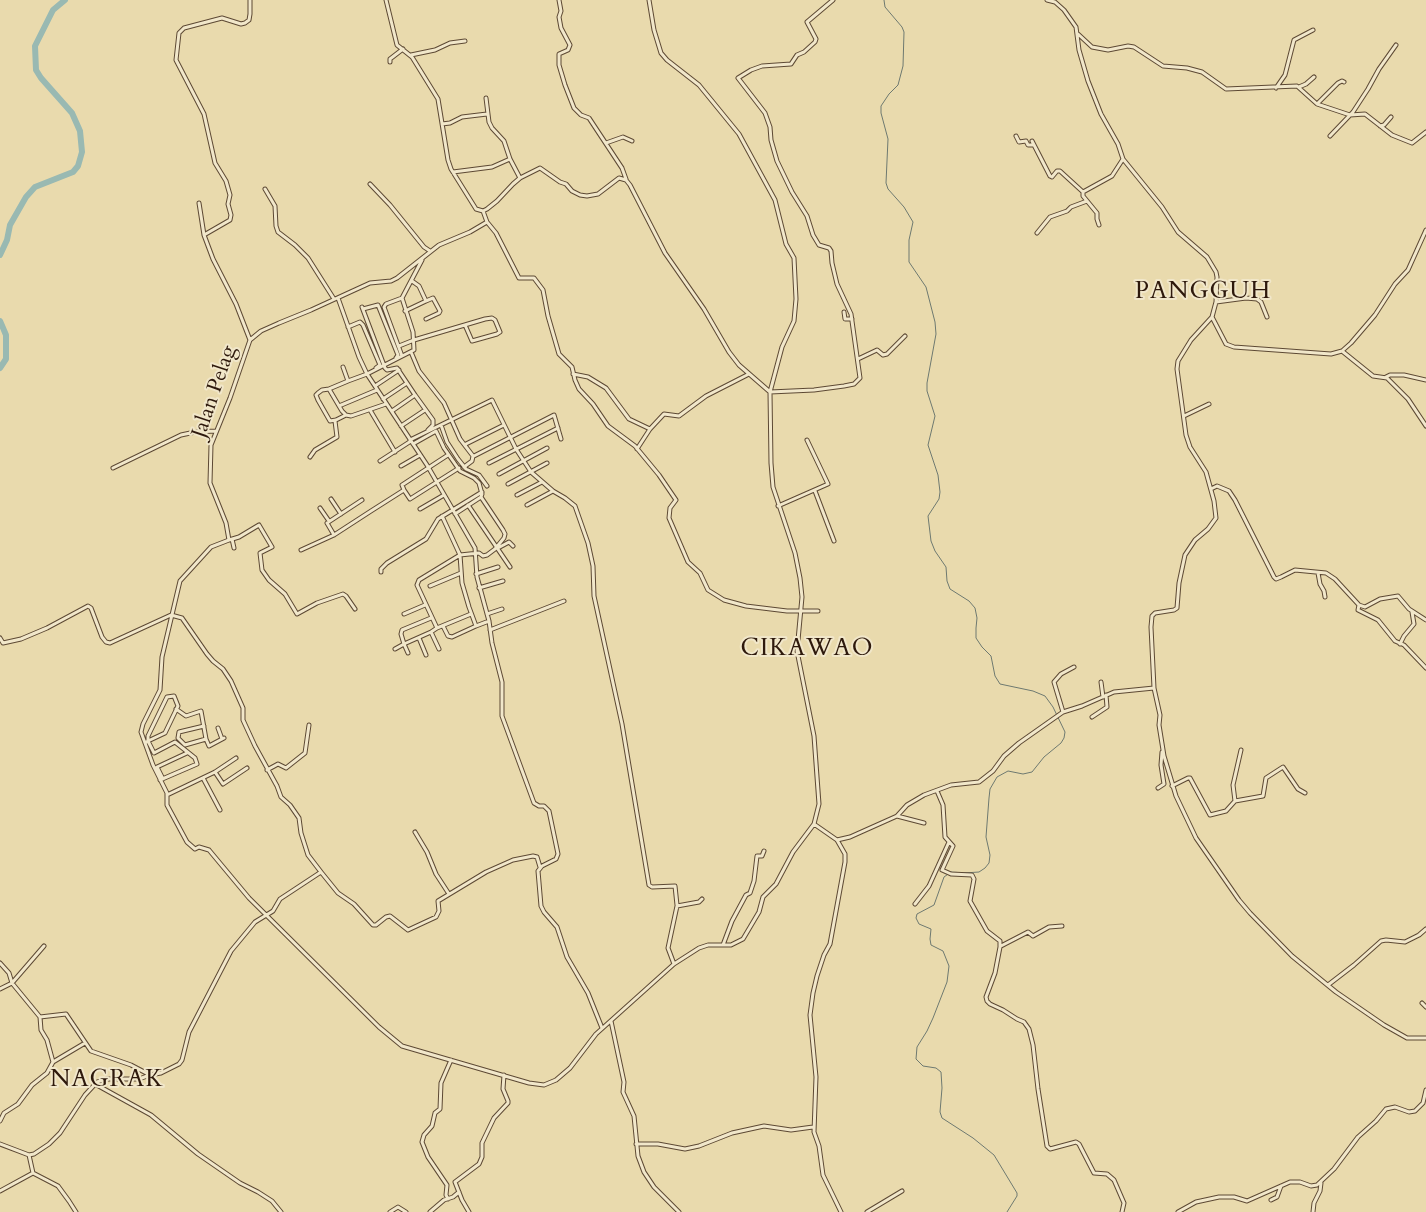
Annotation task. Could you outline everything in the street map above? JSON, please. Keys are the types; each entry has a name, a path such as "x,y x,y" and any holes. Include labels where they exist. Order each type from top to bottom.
{"street":[{"path":"204,235 230,220 229,192 226,181 215,163 204,114 176,60 179,33 184,28 222,18 241,24 246,23 250,14 250,0"},
{"path":"386,0 396,42 411,55 438,99 447,157 453,172 474,207 484,211"},
{"path":"559,0 561,11 558,17 570,44 568,50 559,54 559,62 563,80 574,108 580,115 588,117 622,168 626,180 632,188 665,253 704,309 729,352 739,365 770,392 814,390 851,385 860,378 852,319 849,307 837,284 831,250 819,245 815,239 807,216 792,192 777,161 765,113 738,78 762,66 791,64 796,55 807,50 815,42 816,39 809,29 807,22 833,0"},
{"path":"187,752 157,767 167,795 168,807 189,844 194,849 199,847 209,850 242,892 379,1027 398,1044 534,1084 549,1083 556,1080 570,1068 602,1028 674,964 699,948 708,945 735,944 742,939 758,912 763,897 776,884 793,852 814,824 819,804 814,736 797,651 802,588 792,541 778,506 773,486 771,463 770,392 782,346 794,321 796,299 794,258 786,244 775,200 739,134 699,85 661,53 654,30 649,0"},
{"path":"1047,0 1054,2 1069,16 1075,25 1082,64 1092,94 1118,144 1123,159 1162,207 1178,232 1207,257 1218,277 1216,302 1212,317 1191,340 1178,364 1186,435 1190,447 1206,472 1216,518 1208,530 1195,540 1185,555 1176,608 1174,610 1158,612 1152,616 1151,640 1154,688 1160,716 1159,725 1172,786 1196,838 1242,904 1292,956 1374,1019 1407,1038 1426,1038"},
{"path":"1276,88 1285,75 1294,40 1313,30"},
{"path":"1078,34 1092,47 1108,50 1128,46 1141,50 1164,66 1187,68 1202,72 1226,89 1299,87 1314,78"},
{"path":"411,55 441,48 450,43 464,41"},
{"path":"1330,136 1350,115 1396,45"},
{"path":"390,62 390,59 402,49"},
{"path":"1317,104 1338,83 1344,82"},
{"path":"1299,87 1317,104 1350,115 1365,114 1392,135 1405,141 1414,143 1426,132"},
{"path":"486,98 487,114 492,128 504,141 510,160 520,178"},
{"path":"442,124 450,123 462,117 487,114"},
{"path":"1380,126 1384,125 1391,117"},
{"path":"1016,136 1021,142 1026,141 1028,145 1034,145"},
{"path":"606,143 623,137 632,141"},
{"path":"1419,138 1426,140"},
{"path":"1032,141 1050,176 1052,177 1057,171 1060,171 1083,192 1087,201 1096,212 1099,225"},
{"path":"1083,192 1112,176 1123,159"},
{"path":"453,172 492,167 510,160"},
{"path":"484,211 498,201 510,186 520,178 540,168 566,184 574,193 583,196 601,192 617,178 626,180"},
{"path":"370,184 390,205 424,247 430,251"},
{"path":"265,189 275,206 278,232 308,258 336,298 367,374 437,482 473,546 476,554 476,574 489,621 492,643 502,682 502,712 529,791 534,802 539,806 544,806 549,811 555,835 558,857 540,868"},
{"path":"1037,233 1048,218 1066,211 1071,206 1087,201"},
{"path":"199,203 204,235 213,258 236,304 250,340"},
{"path":"484,211 487,222 496,233 519,278 534,278 543,290 559,354 572,366 579,389 593,404 608,426 628,439 637,449 659,475 676,500 670,508 668,518 688,562 700,573 708,590 724,600 762,609 818,611"},
{"name":"Jalan Pelag","path":"234,548 210,483 211,444 230,398 250,340 267,328 370,283 392,281 439,245 470,232 487,222"},
{"path":"1212,317 1226,344 1234,348 1331,354 1342,351 1375,315 1394,284 1408,270 1426,230"},
{"path":"402,356 384,307 386,304 402,298 424,258"},
{"path":"412,281 418,286 426,301"},
{"path":"384,364 411,352 414,348 413,332 402,298"},
{"path":"405,311 433,298 440,311 439,314 426,319"},
{"path":"1216,302 1246,298 1257,299 1261,302 1268,317"},
{"path":"386,404 355,416 346,415 335,421 330,421 316,396 322,390 367,374 384,364 398,356 377,304 363,308 384,364 387,370 396,367 399,370 425,410 432,417 434,422 426,432"},
{"path":"844,312 845,319 852,319"},
{"path":"399,346 492,318 495,320 500,331 499,334 472,341 466,326"},
{"path":"348,327 360,322 363,325 378,362 379,366 367,374"},
{"path":"496,335 496,341"},
{"path":"858,359 877,350 883,355 887,354 905,336"},
{"path":"1342,351 1372,376 1404,375 1426,380"},
{"path":"411,352 419,371 444,403 460,439 474,458 464,467"},
{"path":"343,367 348,381"},
{"path":"339,406 376,388 399,370"},
{"path":"573,374 588,377 606,388 626,416 650,429"},
{"path":"637,449 650,429 664,414 679,416 706,396 749,374"},
{"path":"1386,377 1400,389 1426,426"},
{"path":"383,399 407,383"},
{"path":"328,388 346,415"},
{"path":"392,411 415,395"},
{"path":"380,461 426,432 492,400 516,449 531,472 574,506 588,543 593,566 594,596 622,724 649,885 652,887 676,886 677,905 668,948 674,964"},
{"path":"1184,416 1209,404"},
{"path":"370,410 395,452"},
{"path":"401,426 425,410"},
{"path":"474,456 554,415 561,439"},
{"path":"310,457 314,451 336,436 335,421"},
{"path":"441,425 447,442 464,467 479,475 487,486"},
{"path":"466,444 504,425"},
{"path":"489,463 558,428"},
{"path":"113,468 181,435 216,431"},
{"path":"412,442 436,431 448,455 463,473 476,480 482,492 481,497 505,534 497,548"},
{"path":"778,506 826,486 827,481 807,440"},
{"path":"499,474 547,448"},
{"path":"401,466 420,455"},
{"path":"448,455 402,485 410,500 459,468"},
{"path":"508,484 548,463"},
{"path":"517,495 542,482"},
{"path":"1211,488 1217,486 1228,491 1235,500 1276,579 1296,570 1326,573 1335,579 1359,605 1365,607 1380,599 1396,596 1412,612 1426,620"},
{"path":"302,550 334,535 404,490"},
{"path":"815,490 834,541"},
{"path":"527,506 553,491"},
{"path":"453,512 482,492"},
{"path":"420,509 444,495"},
{"path":"381,572 381,568 387,563 426,539 434,522 442,516 481,497"},
{"path":"331,499 341,514"},
{"path":"329,521 362,500"},
{"path":"468,505 510,567"},
{"path":"320,508 329,521 327,523 334,535"},
{"path":"442,516 460,555 461,573 471,614 476,626"},
{"path":"162,780 141,729 160,690 162,657 178,586 182,578 211,547 239,537 259,525 272,547 261,552 262,570 285,594 298,614 317,603 342,594 346,596 355,609"},
{"path":"436,628 417,587 419,580 460,555 479,553 485,556 509,542 513,546"},
{"path":"476,574 498,566"},
{"path":"430,586 461,573"},
{"path":"1318,573 1325,597"},
{"path":"479,588 502,581"},
{"path":"490,630 564,600"},
{"path":"404,614 425,605"},
{"path":"1359,605 1358,610 1378,620 1395,641 1404,645 1426,668"},
{"path":"0,638 3,643 21,639 47,628 88,606 91,608 102,637 106,642 110,643 171,615 178,616 184,620 207,654 214,663 223,669 231,681 244,710 244,722 267,770 277,786 281,797 290,805 299,818 301,833 308,855 338,893 354,904 375,925 390,916 407,930 436,917 439,911 438,901 481,874 517,859 536,856 540,868 538,872 542,909 557,928 567,958 588,993 602,1028"},
{"path":"487,614 502,609"},
{"path":"1400,644 1414,624 1412,612"},
{"path":"395,649 436,628 471,614"},
{"path":"408,653 400,634 402,630 431,618"},
{"path":"443,626 448,636 452,637 489,621"},
{"path":"431,632 439,649"},
{"path":"419,638 426,655"},
{"path":"1062,712 1054,682 1061,674 1074,667"},
{"path":"1092,717 1106,707 1101,682"},
{"path":"837,840 850,837 896,816 915,799 950,785 979,782 993,771 1004,756 1018,744 1062,712 1105,696 1129,690 1154,688"},
{"path":"147,742 165,733 178,706 174,696 167,697 148,736 147,742 154,753 175,742 195,758 197,764 162,780"},
{"path":"176,709 186,716 201,711 209,746 223,739 218,728"},
{"path":"267,770 278,764 285,768 305,753 309,725"},
{"path":"204,726 180,732 178,738 185,745 206,739"},
{"path":"1158,788 1164,783 1161,765 1164,750"},
{"path":"1235,801 1233,785 1242,750"},
{"path":"167,795 215,772 236,758"},
{"path":"1172,786 1190,778 1210,815 1226,811 1235,801 1263,796 1266,778 1283,767 1298,789 1305,793"},
{"path":"215,772 223,784 247,768"},
{"path":"203,778 220,810"},
{"path":"937,791 943,805 945,837 953,846 942,868 944,872 951,874 972,875 974,879 970,901 988,931 1000,941 995,973 986,997 990,1004 1024,1022 1030,1033 1047,1146 1050,1149 1076,1142 1079,1144 1094,1173 1107,1174 1114,1180 1124,1203 1122,1212"},
{"path":"896,816 924,823"},
{"path":"814,824 837,840 845,854 830,944 824,955 810,1008 816,1077 814,1127 823,1175 841,1212"},
{"path":"415,832 427,852 436,874 449,894"},
{"path":"915,904 929,886 949,842"},
{"path":"723,945 732,921 746,895 750,894 754,881 757,855 762,856 764,851"},
{"path":"0,1144 29,1155 49,1144 60,1132 85,1095 96,1084 106,1079 139,1078 175,1068 181,1062 189,1032 231,951 256,922 275,909 280,900 321,872"},
{"path":"677,905 699,902 702,899"},
{"path":"1000,947 1028,932 1033,936 1049,927 1062,926"},
{"path":"1328,985 1381,941 1405,942 1426,929"},
{"path":"0,989 12,983 44,946"},
{"path":"0,963 9,972 12,983 40,1017 41,1030 47,1040 53,1062"},
{"path":"1422,1003 1426,1007"},
{"path":"40,1017 66,1014 78,1029 91,1051 144,1070 150,1075"},
{"path":"611,1020 624,1082 623,1092 634,1116 638,1156 654,1187 679,1212"},
{"path":"0,1121 4,1113 18,1104 32,1085 47,1073 53,1062 85,1043"},
{"path":"448,1198 446,1195 448,1186 428,1157 422,1142 424,1135 432,1126 435,1112 440,1110 441,1083 451,1060"},
{"path":"470,1212 455,1182 479,1164 482,1157 482,1143 494,1118 508,1103 503,1089 504,1075"},
{"path":"96,1084 151,1115 198,1154 240,1183 272,1201 281,1212"},
{"path":"1178,1212 1196,1202 1219,1197 1234,1197 1247,1201 1290,1182 1300,1182 1311,1186 1321,1182 1334,1169 1358,1137 1386,1109 1395,1107 1408,1112 1414,1111 1423,1103 1426,1090"},
{"path":"636,1144 658,1144 685,1149 700,1146 732,1133 764,1126 791,1130 814,1127"},
{"path":"29,1155 33,1173 58,1186 76,1212"},
{"path":"0,1191 33,1173"},
{"path":"1313,1212 1321,1182"},
{"path":"1271,1200 1277,1197 1281,1186"},
{"path":"867,1212 902,1191"},
{"path":"430,1212 459,1192"},
{"path":"390,1212 398,1207 406,1212"}],"waterway":[{"path":"0,255 7,240 10,225 26,197 35,187 73,172 78,166 82,152 80,131 72,113 36,70 35,46 53,10 65,0"},
{"path":"884,0 885,7 904,32 903,66 898,85 881,106 888,139 886,183 888,189 904,207 913,222 909,240 909,262 926,287 935,322 936,334 927,383 927,391 935,416 928,445 938,475 940,492 939,499 928,516 931,541 935,551 946,567 947,581 950,589 969,601 975,608 977,618 976,638 991,656 995,676 1000,684 1033,691 1045,696 1053,707 1065,732 1061,743 1044,757 1032,772 1023,774 1008,771 997,777 990,789 989,798 986,837 990,855 989,863 979,872 951,872 944,877 934,905 917,914 916,918 919,924 931,929 931,945 943,951 949,966 947,982 933,1018 917,1047 916,1059 923,1066 936,1068 941,1072 940,1112 942,1118 973,1138 994,1155 1017,1193 1007,1212"},
{"path":"0,321 6,335 6,359 0,368"}],"district":[{"name":"PANGGUH","path":"1203,292"},
{"name":"CIKAWAO","path":"807,649"},
{"name":"NAGRAK","path":"107,1080"}]}
